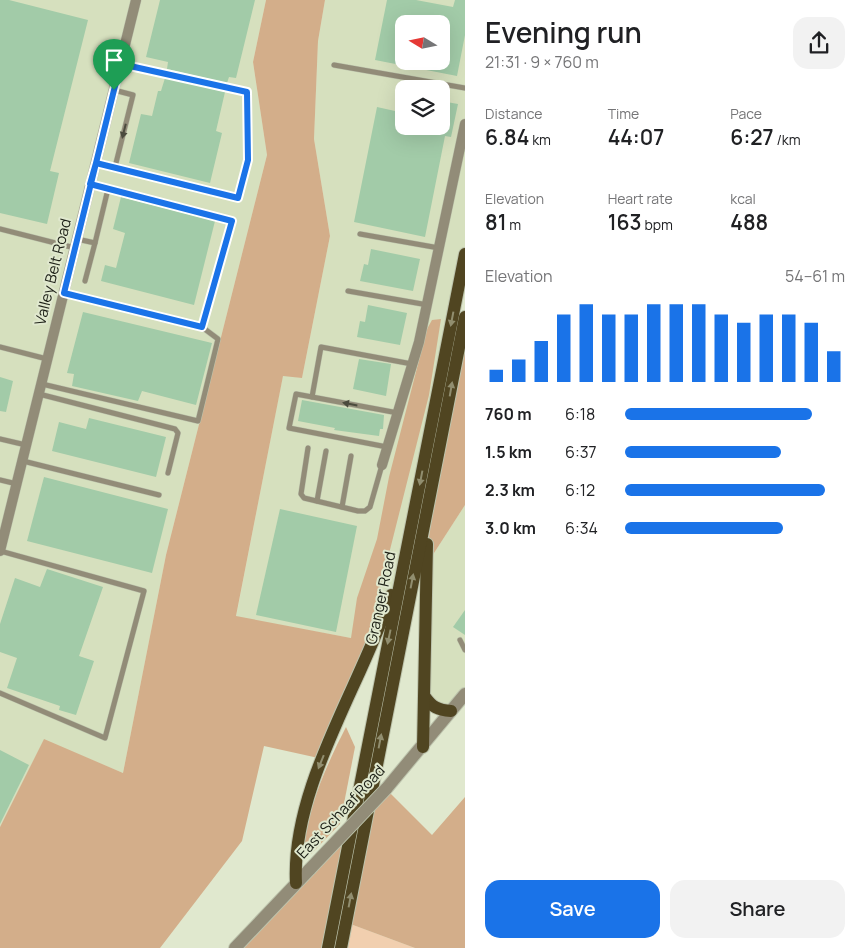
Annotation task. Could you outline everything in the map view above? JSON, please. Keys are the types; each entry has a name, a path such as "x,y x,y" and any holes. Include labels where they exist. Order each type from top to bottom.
{"main road":[{"name":"Granger Road","path":"328,948 465,254"},
{"name":"Granger Road","path":"341,948 465,316"},
{"path":"423,747 426,558 442,437"},
{"path":"296,883 295,860 315,778 380,626 410,538"},
{"path":"425,696 430,705 437,709 451,711"}],"street":[{"name":"Valley Belt Road","path":"0,551 4,525 18,484 136,0"},
{"path":"382,465 428,305 465,124"},
{"name":"East Schaaf Road","path":"235,948 386,790 465,694"}],"lane":[{"path":"96,163 238,198 248,160 247,92 121,64"},
{"path":"334,65 465,88"},
{"path":"114,90 133,95 115,167"},
{"path":"90,184 232,221 202,327"},
{"path":"85,281 108,189"},
{"path":"0,229 76,244 95,243"},
{"path":"360,234 440,248"},
{"path":"348,291 428,305"},
{"path":"40,389 198,421 218,338 202,327 64,293"},
{"path":"0,347 47,359"},
{"path":"312,397 321,347 412,364"},
{"path":"40,389 174,429 178,432 168,474"},
{"path":"387,447 289,428 296,394 398,413"},
{"path":"0,439 27,445"},
{"path":"308,448 301,494 304,498 342,507 365,511 370,507 382,465"},
{"path":"316,501 326,451"},
{"path":"342,507 351,456"},
{"path":"23,461 159,495"},
{"path":"0,480 18,484"},
{"path":"0,551 144,591 105,738 0,693"},
{"path":"460,640 465,650"}],"shaded area":[{"path":"0,0 266,0 253,62 267,155 166,555 123,773 44,740 0,827"},
{"path":"266,0 325,0 318,41 314,139 330,236 302,378 283,376 236,616 351,638 357,598 377,539 389,477 427,329 432,320 441,319 429,395 367,641 323,759 264,746 242,841 160,948 0,948 0,827 44,739 123,773 166,555 267,155 253,62"},
{"path":"325,0 465,0 465,254 410,538 373,642 236,617 283,375 302,378 330,236 314,139 318,41"},
{"path":"465,317 465,505 425,567 442,437"},
{"path":"465,505 465,694 451,711 430,705 425,567"},
{"path":"346,727 355,747 340,824 311,854 304,850 309,818 325,771"},
{"path":"386,789 432,835 465,797 465,948 415,948 345,922 366,810"},
{"path":"352,825 328,948 235,948"},
{"path":"345,922 415,948 341,948"}],"building":[{"path":"0,0 9,0 88,20 50,171 59,173 47,224 0,213"},
{"path":"160,0 255,0 236,78 229,77 227,83 167,69 168,62 146,57"},
{"path":"387,0 416,0 453,7 455,0 465,0 465,35 457,76 426,70 450,70 450,15 395,15 395,64 375,60"},
{"path":"165,78 225,92 216,131 222,133 210,183 129,163 141,114 152,116 158,91 161,91"},
{"path":"450,103 458,104 451,137 445,136 425,237 354,222 377,107 395,111 395,135 450,135"},
{"path":"121,197 215,221 194,305 101,281 105,265 116,268 125,233 113,229"},
{"path":"371,249 420,259 413,291 360,281 364,264 368,265"},
{"path":"368,305 407,313 400,345 357,337 360,321 365,322"},
{"path":"83,312 212,343 196,405 142,391 138,401 72,386 74,374 67,373"},
{"path":"359,359 391,364 386,396 353,389"},
{"path":"0,377 13,381 6,412 0,411"},
{"path":"302,400 384,415 383,429 380,429 379,436 334,430 335,428 298,421"},
{"path":"89,418 166,437 156,477 52,451 59,422 86,429"},
{"path":"44,477 168,509 152,573 27,541"},
{"path":"280,509 357,526 336,632 256,615"},
{"path":"47,569 103,587 79,656 94,661 76,715 59,710 60,706 7,688 17,658 0,652 0,624 15,578 40,587"},
{"path":"465,610 465,635 453,627"},
{"path":"0,750 29,765 0,824"}],"route":[{"path":"114,90 90,184 64,293 202,327 232,221 90,184 96,163 238,198 248,160 247,92 121,64 114,90"}]}
